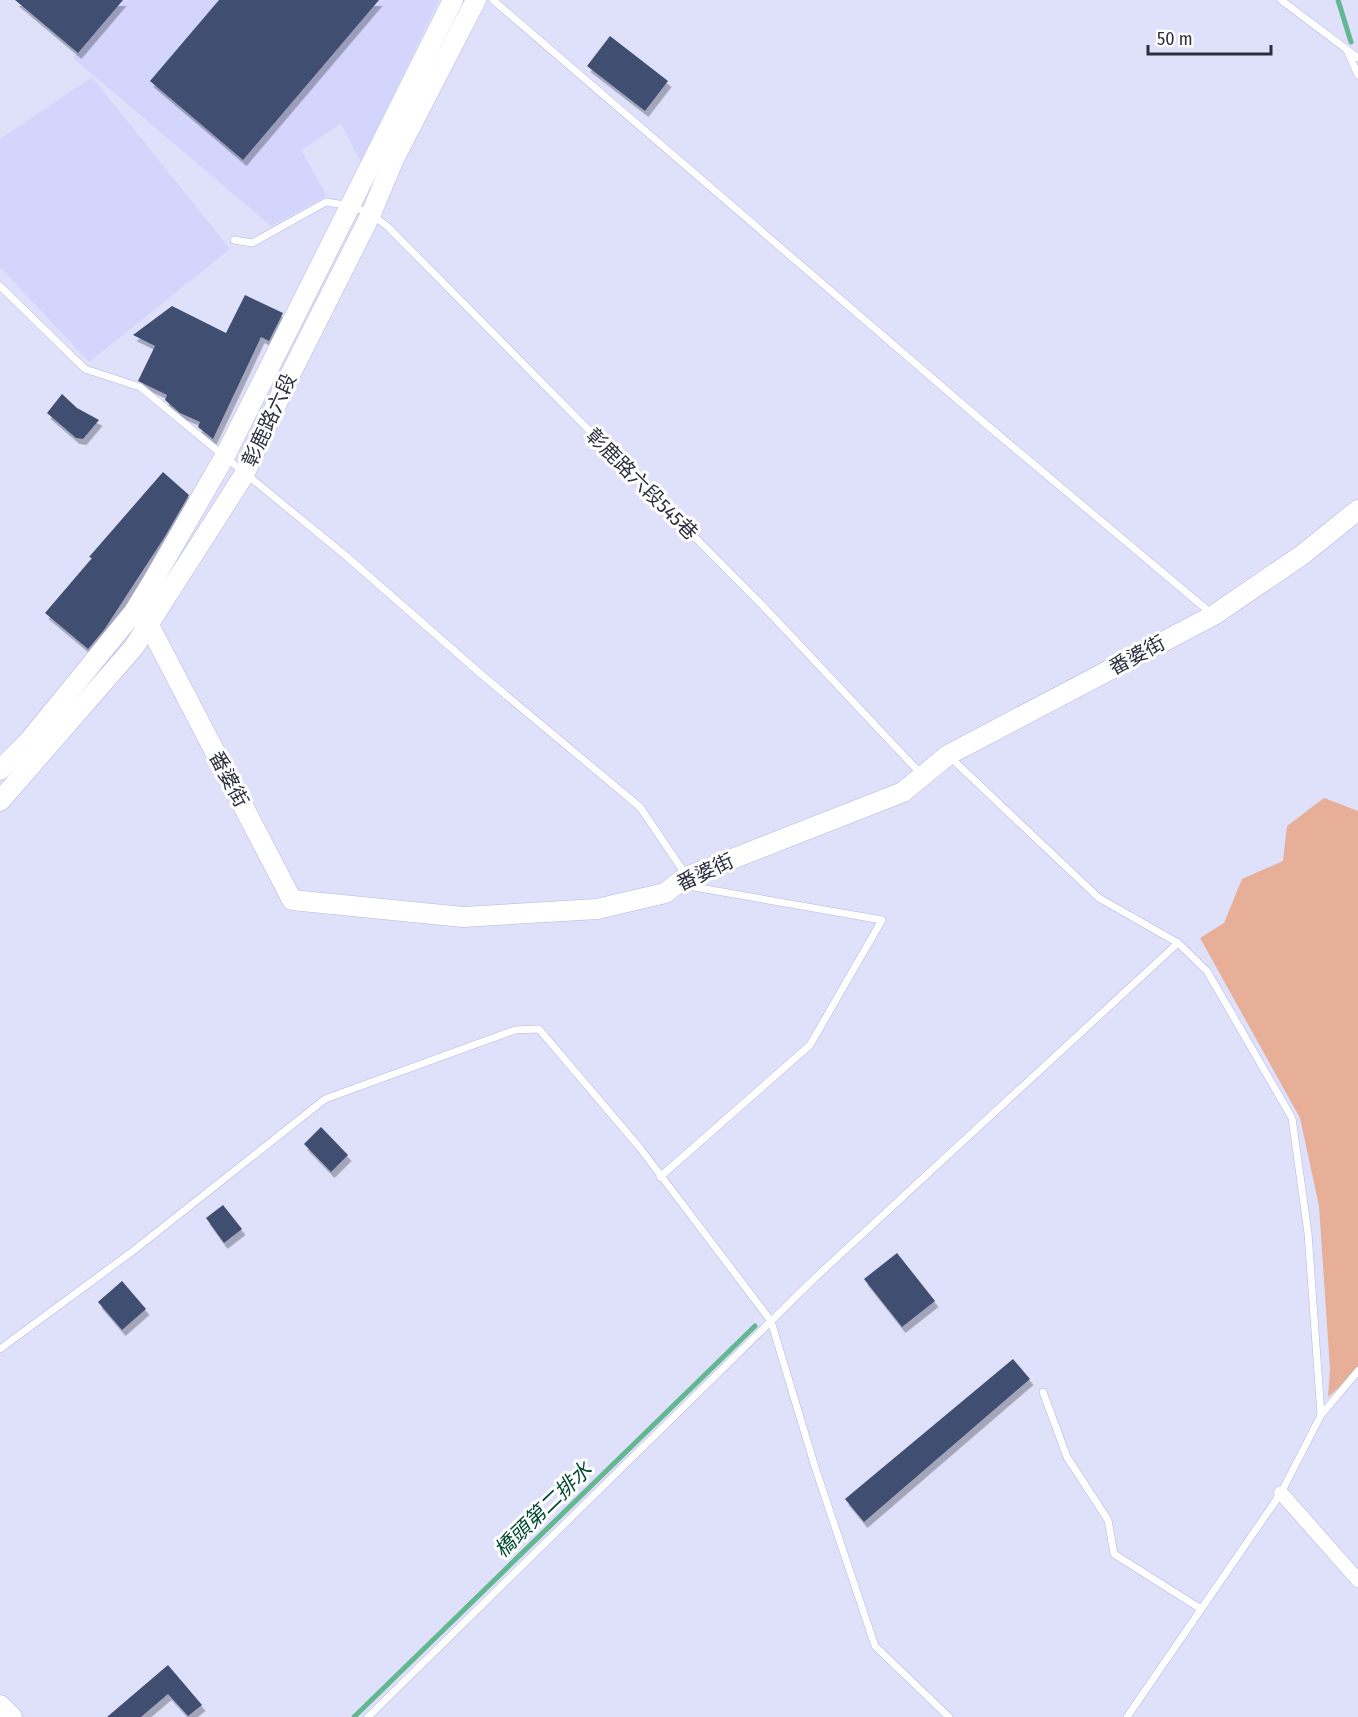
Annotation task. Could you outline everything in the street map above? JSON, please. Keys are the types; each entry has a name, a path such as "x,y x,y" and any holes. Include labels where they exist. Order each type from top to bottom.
{"main road":[{"name":"彰鹿路六段","path":"0,801 134,647 141,619 453,0"},
{"name":"彰鹿路六段","path":"0,770 141,619 244,475 288,379 370,214 394,159 476,0"},
{"name":"番婆街","path":"141,619 292,900 463,917 597,909 665,893 686,877 903,792 948,755 1214,615 1302,555 1358,510"},
{"path":"0,1705 12,1717"}],"street":[{"path":"1281,1493 1358,1581"}],"lane":[{"path":"493,0 963,405 1214,615"},
{"path":"1281,0 1358,58"},
{"path":"1347,49 1358,75"},
{"name":"彰鹿路六段545巷","path":"234,240 252,243 326,202 351,206 370,214 388,227 763,606 923,776"},
{"path":"0,286 85,369 140,387 225,456 244,475 346,556 482,675 639,807 694,887 882,920 810,1045 660,1177"},
{"path":"948,755 1099,898 1178,943 1207,971 1292,1118 1308,1233 1321,1415"},
{"path":"368,1717 771,1321 1178,943"},
{"path":"0,1349 133,1251 325,1099 515,1030 539,1029 640,1148 771,1321 815,1467 875,1646 949,1717"},
{"path":"1127,1717 1281,1493 1321,1415 1358,1371"},
{"path":"1043,1392 1067,1456 1108,1520 1114,1554 1201,1609"}],"shaded area":[{"path":"122,0 439,0 361,162 341,124 301,150 327,196 271,226 73,58"},
{"path":"92,77 230,249 89,362 0,267 0,139"},
{"path":"1324,798 1358,811 1358,1371 1328,1397 1330,1369 1319,1206 1300,1118 1200,938 1224,923 1242,879 1283,861 1287,826"}],"building":[{"path":"15,0 123,0 78,53"},
{"path":"219,0 379,0 243,160 150,81"},
{"path":"610,36 668,81 645,111 587,66"},
{"path":"245,295 283,313 269,341 261,337 213,439 198,427 200,422 180,413 165,400 167,395 138,381 155,346 133,335 172,306 226,333"},
{"path":"62,394 77,408 99,420 83,439 76,438 47,413"},
{"path":"163,472 189,495 104,630 88,649 45,613 92,558 89,557"},
{"path":"321,1127 348,1155 331,1172 304,1144"},
{"path":"223,1205 242,1229 224,1243 206,1218"},
{"path":"897,1253 935,1301 902,1327 864,1279"},
{"path":"122,1281 146,1309 122,1330 98,1302"},
{"path":"1013,1359 1030,1379 864,1522 845,1499"},
{"path":"168,1665 202,1705 188,1716 168,1694 141,1717 107,1717"}],"waterway":[{"path":"1338,0 1351,42"},
{"name":"橋頭第二排水","path":"354,1717 755,1326"}]}
